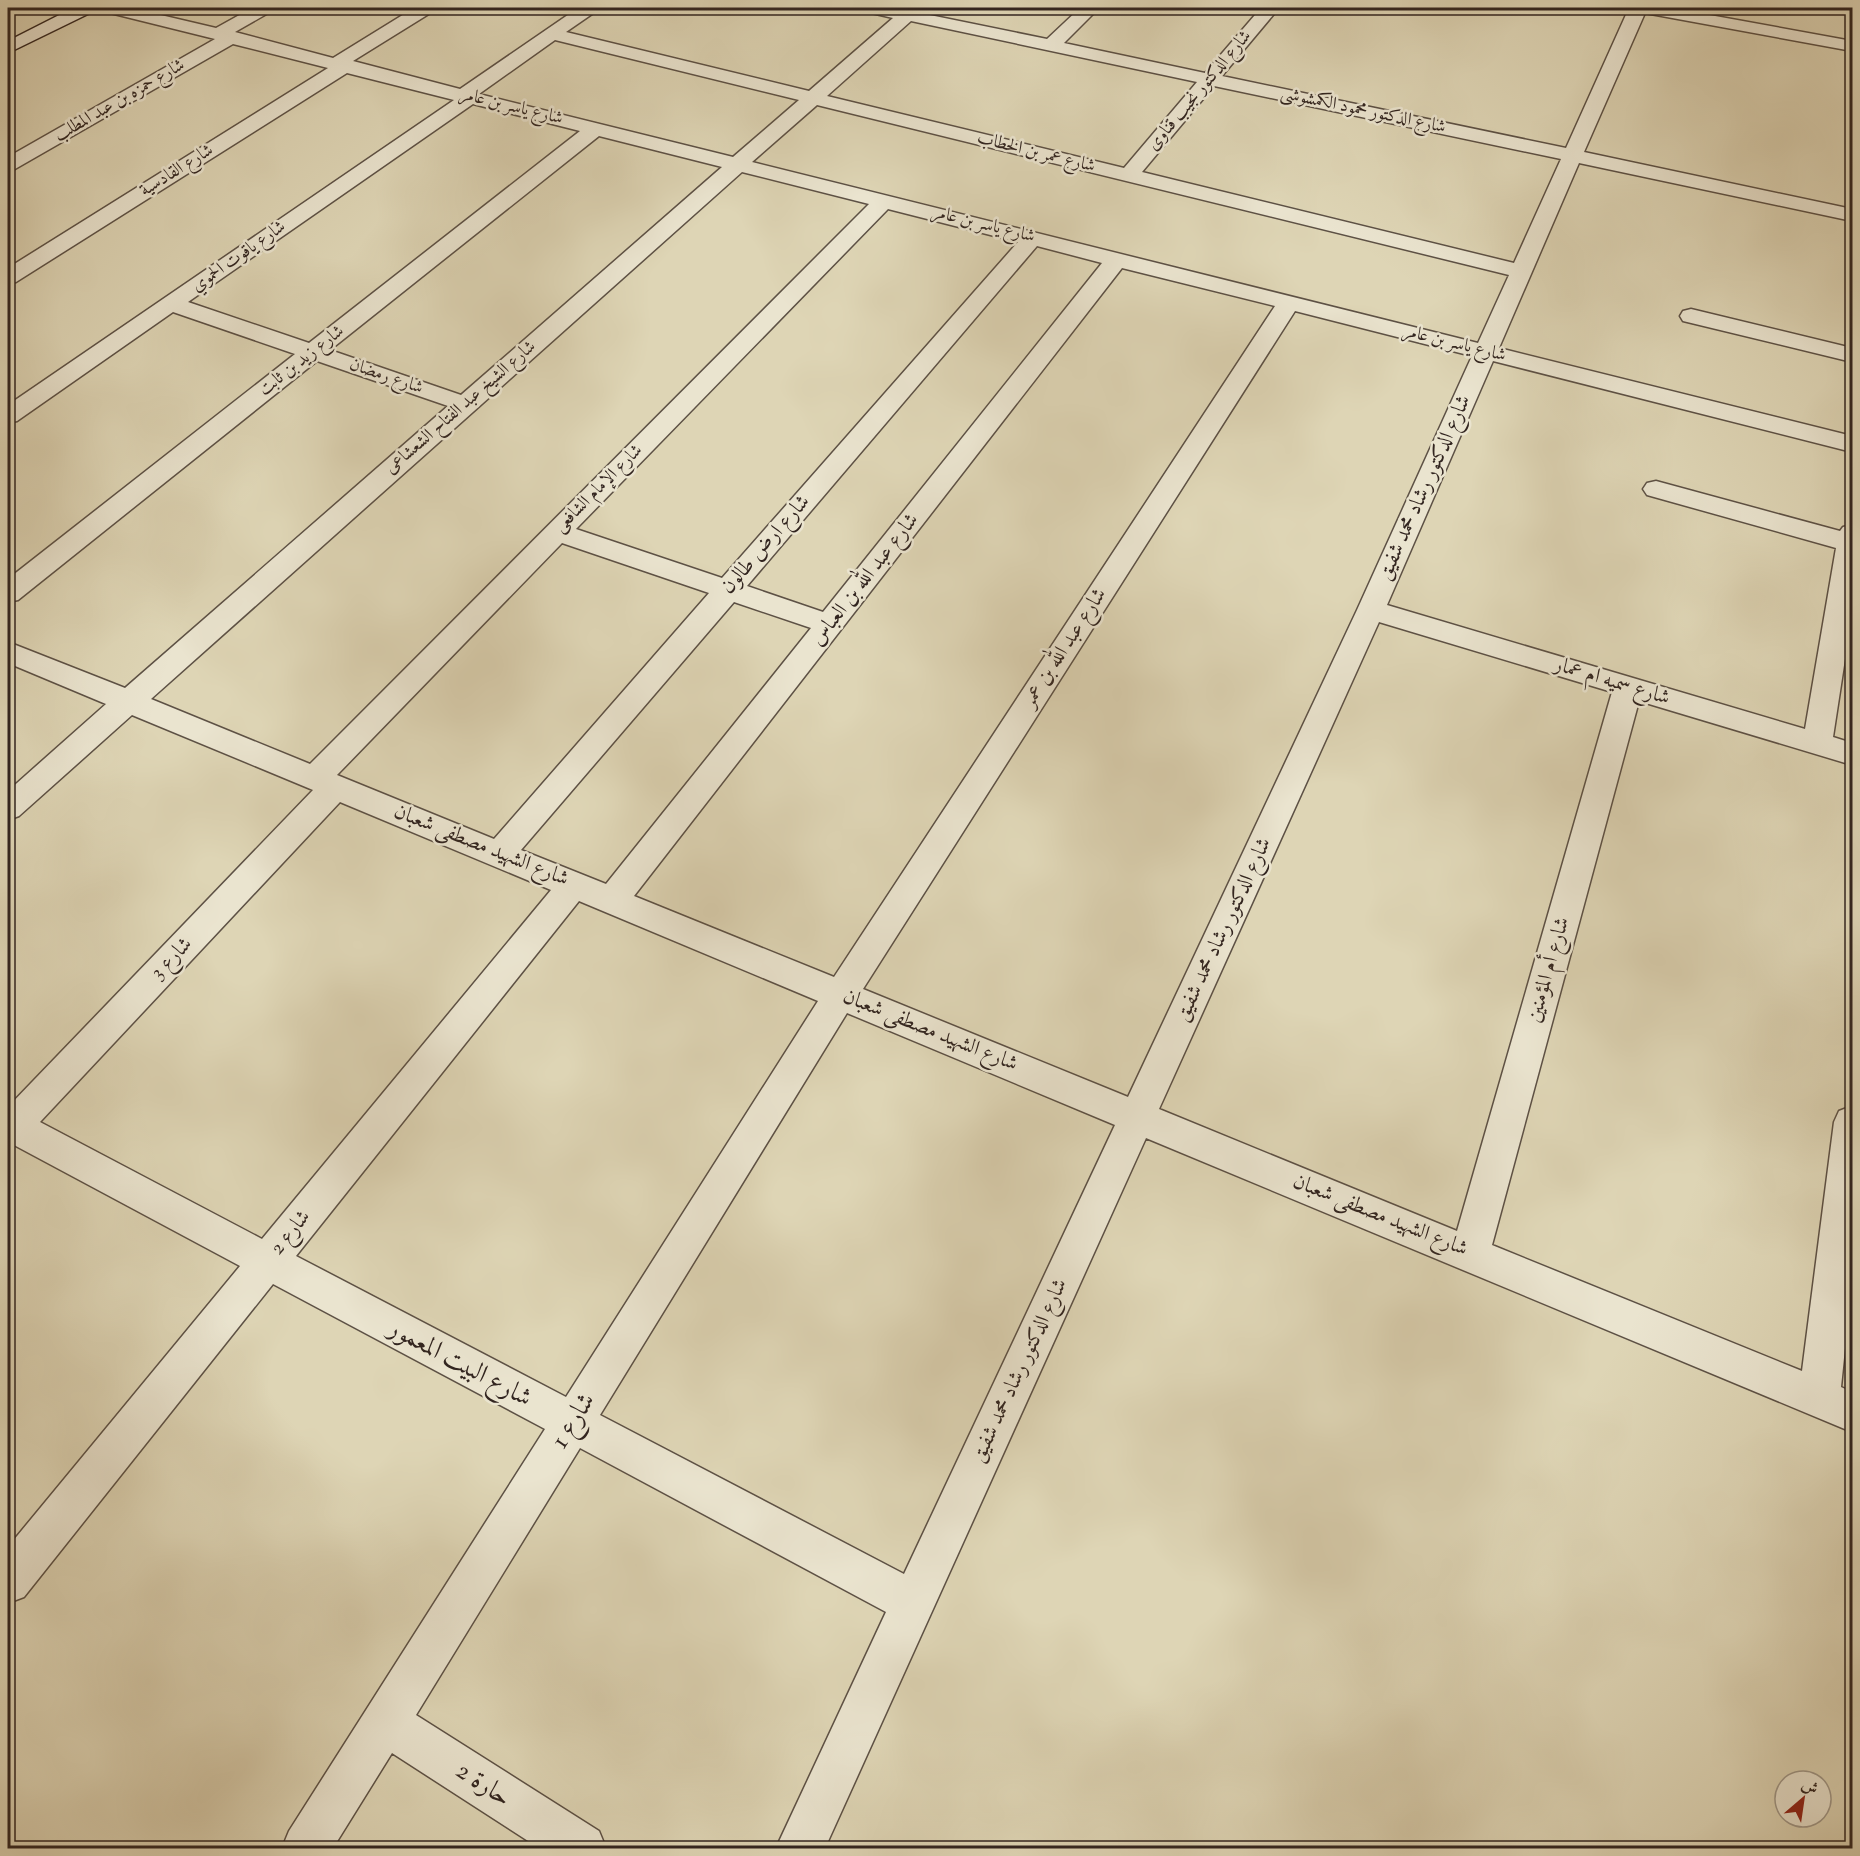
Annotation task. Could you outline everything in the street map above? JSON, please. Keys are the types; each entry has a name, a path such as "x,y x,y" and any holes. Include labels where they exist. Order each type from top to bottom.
{"street":[{"path":"8,48 86,8"},
{"name":"شارع ياسر بن عامر","path":"112,8 1852,444"},
{"path":"225,35 264,8"},
{"path":"341,64 426,8"},
{"name":"شارع ياقوت الحموي","path":"8,416 468,96 589,8"},
{"name":"شارع الدكتور محمود الكمشوشى","path":"873,8 911,11 1052,45 1852,215"},
{"path":"1052,45 1090,8"},
{"name":"شارع الدكتور نجيب قناوى","path":"1129,175 1270,8"},
{"name":"شارع الدكتور رشاد محمد شفيق","path":"800,1848 1371,610 1638,8"},
{"path":"1645,8 1852,46"},
{"name":"شارع الشيخ عبد الفتاح الشعشاعى","path":"8,808 911,11"},
{"name":"شارع عمر بن الخطاب","path":"551,34 1521,271"},
{"name":"شارع حمزه بن عبد المطلب","path":"8,165 225,35"},
{"name":"شارع القادسية","path":"8,277 341,64"},
{"name":"شارع زيد بن ثابت","path":"8,593 597,128"},
{"name":"شارع الإمام الشافعى","path":"325,782 557,532 884,201"},
{"name":"شارع ارض طالون","path":"500,853 1033,238"},
{"name":"شارع عبد الله بن العباس","path":"612,900 1117,259"},
{"name":"شارع عبد الله بن عمر","path":"841,994 1289,303"},
{"name":"شارع رمضان","path":"171,304 465,404"},
{"path":"1691,316 1852,355"},
{"path":"1656,489 1852,538 1817,743"},
{"path":"557,532 830,624"},
{"name":"شارع سميه ام عمار","path":"1371,610 1852,754"},
{"name":"شارع الشهيد مصطفى شعبان","path":"8,651 1836,1405"},
{"name":"شارع أم المؤمنين","path":"1470,1254 1628,687"},
{"name":"شارع 3","path":"9,1127 325,782"},
{"name":"شارع 2","path":"8,1581 574,884"},
{"name":"شارع 1","path":"306,1848 841,994"},
{"path":"1836,1405 1852,1122"},
{"name":"شارع البيت المعمور","path":"9,1127 913,1602"},
{"name":"حارة 2","path":"385,1722 582,1848"}]}
